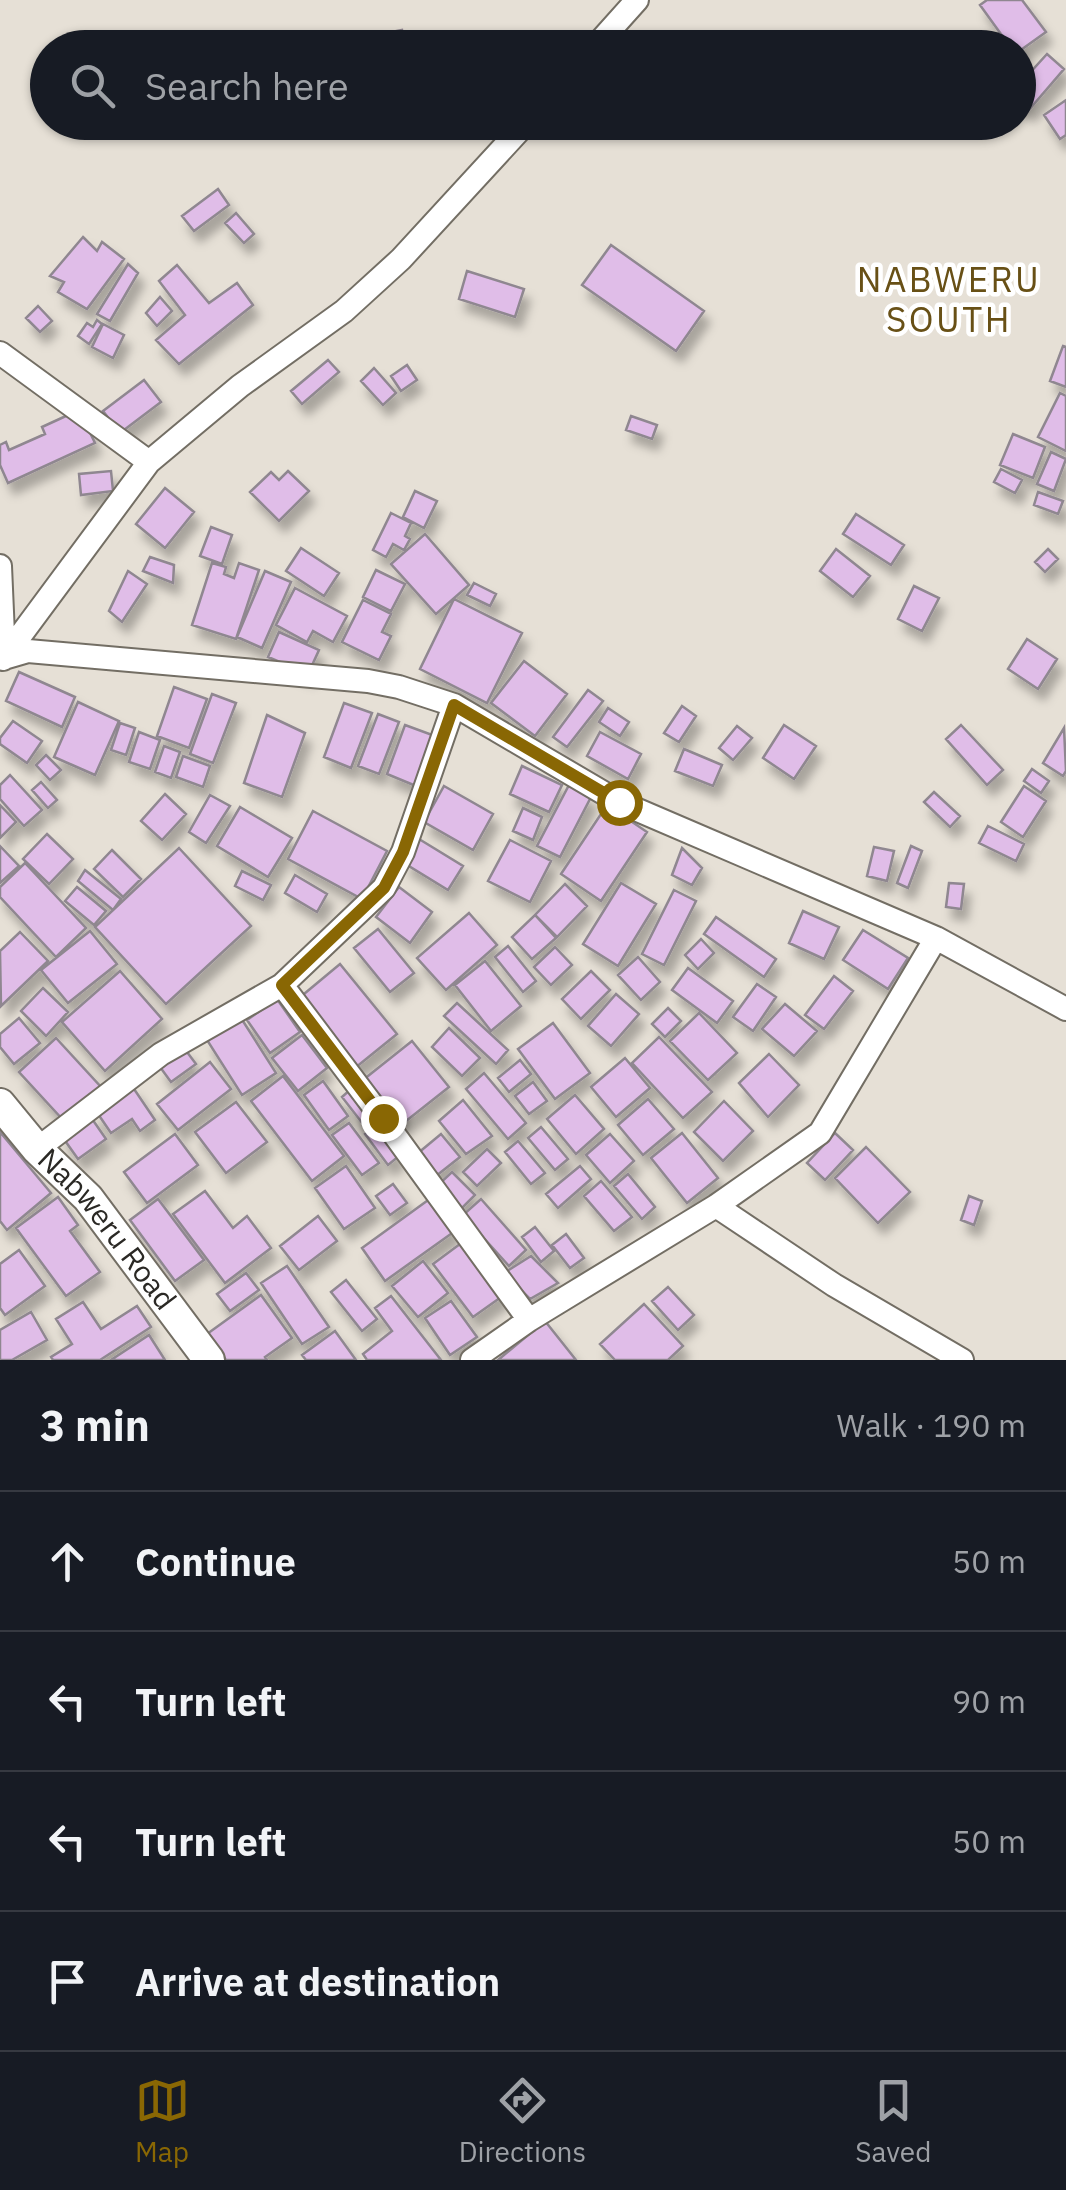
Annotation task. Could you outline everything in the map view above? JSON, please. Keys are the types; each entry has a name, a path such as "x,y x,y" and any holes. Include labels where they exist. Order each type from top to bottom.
{"main road":[{"name":"Nabweru Road","path":"0,1104 37,1149 88,1198 209,1360"}],"street":[{"path":"609,30 633,2"},
{"path":"2,660 149,462 240,386 344,311 401,258 511,140"},
{"path":"0,353 149,462"},
{"path":"0,566 2,660"},
{"path":"2,660 28,650 368,681 454,705 619,802 936,938 1066,1009"},
{"path":"37,1149 160,1054 282,985 384,888 403,852 454,705"},
{"path":"472,1360 529,1320 716,1206 820,1133 936,938"},
{"path":"282,985 529,1320"},
{"path":"716,1206 834,1285 962,1360"}],"building":[{"path":"987,0 1022,0 1046,32 1036,39 1036,30 998,30 980,5"},
{"path":"1047,54 1064,69 1036,102 1036,66"},
{"path":"1066,100 1066,135 1060,139 1044,115"},
{"path":"218,189 229,205 194,231 182,216"},
{"path":"236,213 254,234 244,243 225,223"},
{"path":"83,237 97,251 102,242 124,259 87,309 58,292 64,282 50,276"},
{"path":"611,245 704,311 676,351 582,285"},
{"path":"128,264 138,273 110,321 97,314"},
{"path":"177,265 209,303 237,283 253,305 179,364 156,340 185,315 159,281"},
{"path":"467,271 524,289 515,317 459,299"},
{"path":"160,297 172,311 157,326 146,313"},
{"path":"38,306 52,321 40,332 26,318"},
{"path":"97,320 102,324 89,344 78,336 87,323 93,327"},
{"path":"103,324 124,335 113,358 92,347"},
{"path":"1063,346 1066,347 1066,387 1050,381"},
{"path":"328,360 339,372 302,404 291,391"},
{"path":"407,365 417,380 401,391 391,376"},
{"path":"374,368 396,393 383,405 361,381"},
{"path":"144,380 161,402 120,433 103,411"},
{"path":"1060,393 1066,396 1066,451 1038,437"},
{"path":"79,410 95,443 8,483 0,465 0,445 6,442 9,450 45,434 42,427"},
{"path":"631,416 657,425 652,439 626,430"},
{"path":"1013,434 1045,447 1033,478 1000,465"},
{"path":"1051,452 1066,459 1054,491 1037,484"},
{"path":"1001,469 1022,480 1015,493 994,482"},
{"path":"111,471 113,491 81,495 79,474"},
{"path":"288,471 309,491 279,521 250,492 271,472 279,480"},
{"path":"165,488 194,512 165,548 136,524"},
{"path":"415,491 437,501 424,528 403,517"},
{"path":"1038,492 1063,501 1058,514 1034,505"},
{"path":"391,513 411,523 405,536 410,539 404,550 393,544 386,557 373,550"},
{"path":"856,514 904,545 891,565 843,534"},
{"path":"211,527 232,535 222,564 200,556"},
{"path":"425,534 469,585 436,614 391,564"},
{"path":"301,548 339,573 324,596 286,571"},
{"path":"836,549 870,576 853,597 820,571"},
{"path":"1048,549 1058,559 1045,572 1035,562"},
{"path":"150,557 174,565 173,583 143,571"},
{"path":"212,563 226,567 224,574 234,578 239,563 259,570 236,639 192,625"},
{"path":"376,570 405,584 391,611 363,597"},
{"path":"128,571 147,584 122,622 109,611"},
{"path":"265,571 291,582 262,648 237,637"},
{"path":"474,583 496,594 490,606 467,595"},
{"path":"914,586 939,598 922,631 898,619"},
{"path":"295,588 347,616 333,642 313,631 307,642 276,625"},
{"path":"454,599 522,633 487,703 420,669"},
{"path":"363,600 391,614 382,632 391,636 379,660 342,642"},
{"path":"279,632 319,650 308,674 268,657"},
{"path":"1027,639 1057,659 1038,689 1008,669"},
{"path":"524,661 567,694 535,736 491,703"},
{"path":"19,672 75,697 62,727 6,701"},
{"path":"174,687 207,699 189,748 157,736"},
{"path":"588,690 603,701 567,747 553,737"},
{"path":"212,694 236,703 213,763 190,754"},
{"path":"78,702 119,721 95,775 54,757"},
{"path":"344,703 372,713 351,768 324,757"},
{"path":"682,706 696,716 679,742 664,733"},
{"path":"608,708 629,722 620,736 599,722"},
{"path":"378,714 399,722 379,774 358,766"},
{"path":"267,715 305,733 282,797 244,783"},
{"path":"13,721 42,741 27,763 0,744"},
{"path":"120,723 135,728 126,755 111,750"},
{"path":"405,725 435,736 416,786 387,774"},
{"path":"784,725 816,746 794,779 763,758"},
{"path":"961,725 1003,770 987,785 946,739"},
{"path":"737,726 752,738 733,760 719,748"},
{"path":"1064,728 1066,771 1063,776 1043,763"},
{"path":"139,732 160,740 150,769 129,762"},
{"path":"600,732 641,754 628,779 587,756"},
{"path":"164,746 180,752 171,778 155,772"},
{"path":"684,749 722,765 713,786 675,771"},
{"path":"46,755 61,770 50,780 36,765"},
{"path":"183,756 210,766 203,787 176,777"},
{"path":"522,766 562,785 549,812 510,794"},
{"path":"1032,769 1049,781 1041,793 1024,781"},
{"path":"10,775 42,810 24,826 0,799 0,785"},
{"path":"41,782 57,800 48,808 32,790"},
{"path":"569,785 591,797 560,857 537,846"},
{"path":"444,786 493,814 473,850 424,822"},
{"path":"1024,786 1046,801 1023,837 1001,822"},
{"path":"934,792 960,816 950,827 924,802"},
{"path":"165,794 186,814 162,840 141,821"},
{"path":"210,795 230,806 206,843 189,832"},
{"path":"0,805 16,822 0,838"},
{"path":"607,805 647,832 601,901 561,874"},
{"path":"240,807 292,838 268,877 217,846"},
{"path":"523,808 542,817 533,840 513,831"},
{"path":"313,811 387,851 362,899 288,859"},
{"path":"988,826 1024,844 1016,861 979,843"},
{"path":"47,834 73,859 49,884 23,859"},
{"path":"419,839 463,866 448,890 404,863"},
{"path":"510,840 551,861 530,902 488,881"},
{"path":"0,846 19,866 0,883"},
{"path":"911,846 922,851 908,888 897,883"},
{"path":"874,847 894,851 887,881 867,876"},
{"path":"179,848 251,926 166,1004 95,927"},
{"path":"682,848 702,868 692,885 672,875"},
{"path":"112,850 141,879 123,897 94,869"},
{"path":"25,863 86,928 56,957 0,897 0,887"},
{"path":"85,870 121,899 113,910 78,881"},
{"path":"242,871 271,885 263,900 235,886"},
{"path":"295,875 327,894 317,912 285,893"},
{"path":"621,883 656,904 618,966 583,944"},
{"path":"949,883 964,884 961,909 946,907"},
{"path":"565,884 587,906 557,937 535,915"},
{"path":"77,887 106,911 94,925 65,901"},
{"path":"399,887 432,912 410,943 376,917"},
{"path":"674,890 696,901 664,965 642,954"},
{"path":"803,911 839,927 824,959 789,943"},
{"path":"469,913 497,945 446,990 417,958"},
{"path":"535,915 556,938 532,959 512,937"},
{"path":"716,917 776,959 764,977 704,934"},
{"path":"378,929 414,973 390,992 354,948"},
{"path":"863,930 908,958 888,989 843,960"},
{"path":"90,931 117,964 68,1003 41,970"},
{"path":"20,932 48,961 1,1006 0,951"},
{"path":"701,939 714,953 698,969 685,955"},
{"path":"508,946 536,981 523,992 495,957"},
{"path":"555,947 572,965 551,985 534,967"},
{"path":"638,957 660,982 641,1000 618,975"},
{"path":"485,961 521,1006 491,1031 455,985"},
{"path":"340,964 397,1034 355,1068 298,999"},
{"path":"688,968 733,1001 717,1023 672,990"},
{"path":"120,971 162,1019 105,1071 62,1022"},
{"path":"591,971 610,990 581,1019 562,999"},
{"path":"834,976 853,991 824,1029 805,1015"},
{"path":"757,984 776,997 753,1031 733,1017"},
{"path":"43,988 68,1012 46,1036 21,1011"},
{"path":"616,994 639,1014 611,1046 588,1026"},
{"path":"277,999 300,1032 270,1053 247,1020"},
{"path":"457,1003 508,1050 496,1064 444,1016"},
{"path":"785,1004 817,1031 794,1056 762,1029"},
{"path":"668,1008 681,1021 665,1037 652,1024"},
{"path":"699,1013 737,1053 708,1080 670,1041"},
{"path":"19,1018 40,1043 14,1064 0,1047 0,1034"},
{"path":"241,1018 276,1073 242,1095 207,1040"},
{"path":"553,1023 590,1073 555,1099 518,1049"},
{"path":"449,1028 480,1058 462,1076 432,1047"},
{"path":"302,1035 327,1068 298,1091 272,1058"},
{"path":"659,1037 712,1092 683,1118 632,1063"},
{"path":"56,1038 101,1087 64,1121 19,1072"},
{"path":"412,1041 449,1087 401,1125 363,1080"},
{"path":"184,1048 196,1064 171,1082 160,1067"},
{"path":"769,1054 799,1085 768,1117 739,1083"},
{"path":"625,1058 650,1088 616,1117 591,1087"},
{"path":"520,1060 531,1074 509,1092 498,1078"},
{"path":"210,1062 231,1089 178,1130 157,1104"},
{"path":"484,1073 526,1123 508,1139 466,1089"},
{"path":"283,1076 344,1156 312,1181 251,1101"},
{"path":"323,1081 348,1116 329,1130 304,1095"},
{"path":"533,1082 547,1101 529,1114 515,1096"},
{"path":"132,1086 155,1120 140,1131 132,1119 111,1133 96,1111"},
{"path":"352,1088 373,1116 363,1124 342,1097"},
{"path":"575,1095 604,1129 576,1154 547,1119"},
{"path":"648,1099 674,1129 643,1155 618,1125"},
{"path":"463,1100 492,1136 466,1154 439,1121"},
{"path":"724,1101 753,1131 723,1161 694,1132"},
{"path":"236,1102 267,1142 226,1173 195,1132"},
{"path":"90,1116 106,1139 78,1159 61,1135"},
{"path":"349,1123 379,1163 362,1175 332,1135"},
{"path":"377,1125 399,1156 388,1165 365,1134"},
{"path":"541,1127 568,1159 555,1170 528,1138"},
{"path":"0,1132 51,1193 7,1230 0,1221"},
{"path":"682,1133 718,1178 687,1203 651,1158"},
{"path":"835,1133 853,1150 825,1180 807,1163"},
{"path":"175,1134 198,1165 147,1203 124,1172"},
{"path":"441,1134 460,1157 436,1176 417,1154"},
{"path":"610,1134 634,1161 610,1183 586,1155"},
{"path":"518,1141 545,1173 531,1184 505,1152"},
{"path":"866,1147 910,1192 878,1223 835,1178"},
{"path":"487,1149 501,1163 477,1186 463,1172"},
{"path":"346,1166 375,1208 344,1229 315,1188"},
{"path":"580,1166 591,1179 558,1208 546,1194"},
{"path":"452,1172 475,1195 460,1210 437,1186"},
{"path":"628,1174 655,1207 642,1219 614,1186"},
{"path":"601,1181 632,1217 614,1231 584,1196"},
{"path":"393,1184 407,1203 390,1215 376,1196"},
{"path":"205,1191 233,1228 247,1216 271,1248 225,1283 173,1214"},
{"path":"969,1196 982,1201 974,1225 961,1220"},
{"path":"58,1197 78,1225 70,1231 100,1272 66,1296 16,1228"},
{"path":"431,1198 455,1231 385,1281 362,1248"},
{"path":"158,1199 204,1260 175,1281 130,1220"},
{"path":"481,1199 526,1250 509,1266 463,1215"},
{"path":"318,1216 337,1241 299,1270 280,1246"},
{"path":"535,1227 554,1251 541,1262 522,1237"},
{"path":"566,1234 584,1258 570,1268 552,1245"},
{"path":"464,1241 504,1295 473,1317 433,1264"},
{"path":"19,1250 45,1286 5,1315 0,1308 0,1264"},
{"path":"531,1256 558,1283 530,1299 504,1273"},
{"path":"423,1261 448,1293 418,1317 392,1286"},
{"path":"287,1266 329,1327 302,1344 261,1283"},
{"path":"246,1273 259,1290 230,1311 217,1294"},
{"path":"346,1280 377,1319 362,1331 331,1292"},
{"path":"668,1287 694,1315 678,1330 652,1301"},
{"path":"261,1295 292,1338 265,1357 267,1360 226,1360 207,1334"},
{"path":"391,1296 441,1360 367,1360 363,1354 392,1331 375,1308"},
{"path":"451,1301 477,1337 450,1355 425,1318"},
{"path":"83,1302 101,1329 137,1306 151,1327 100,1360 53,1360 51,1357 72,1344 56,1319"},
{"path":"644,1304 683,1346 668,1360 615,1360 600,1344"},
{"path":"31,1312 47,1340 12,1360 0,1360 0,1330"},
{"path":"545,1321 576,1360 498,1360"},
{"path":"335,1331 356,1360 306,1360 302,1355"},
{"path":"149,1335 165,1360 111,1360"}],"district":[{"name":"NABWERU SOUTH","path":"949,300"}],"route":[{"path":"383,1118 282,985 384,888 403,852 454,705 619,802"}]}
